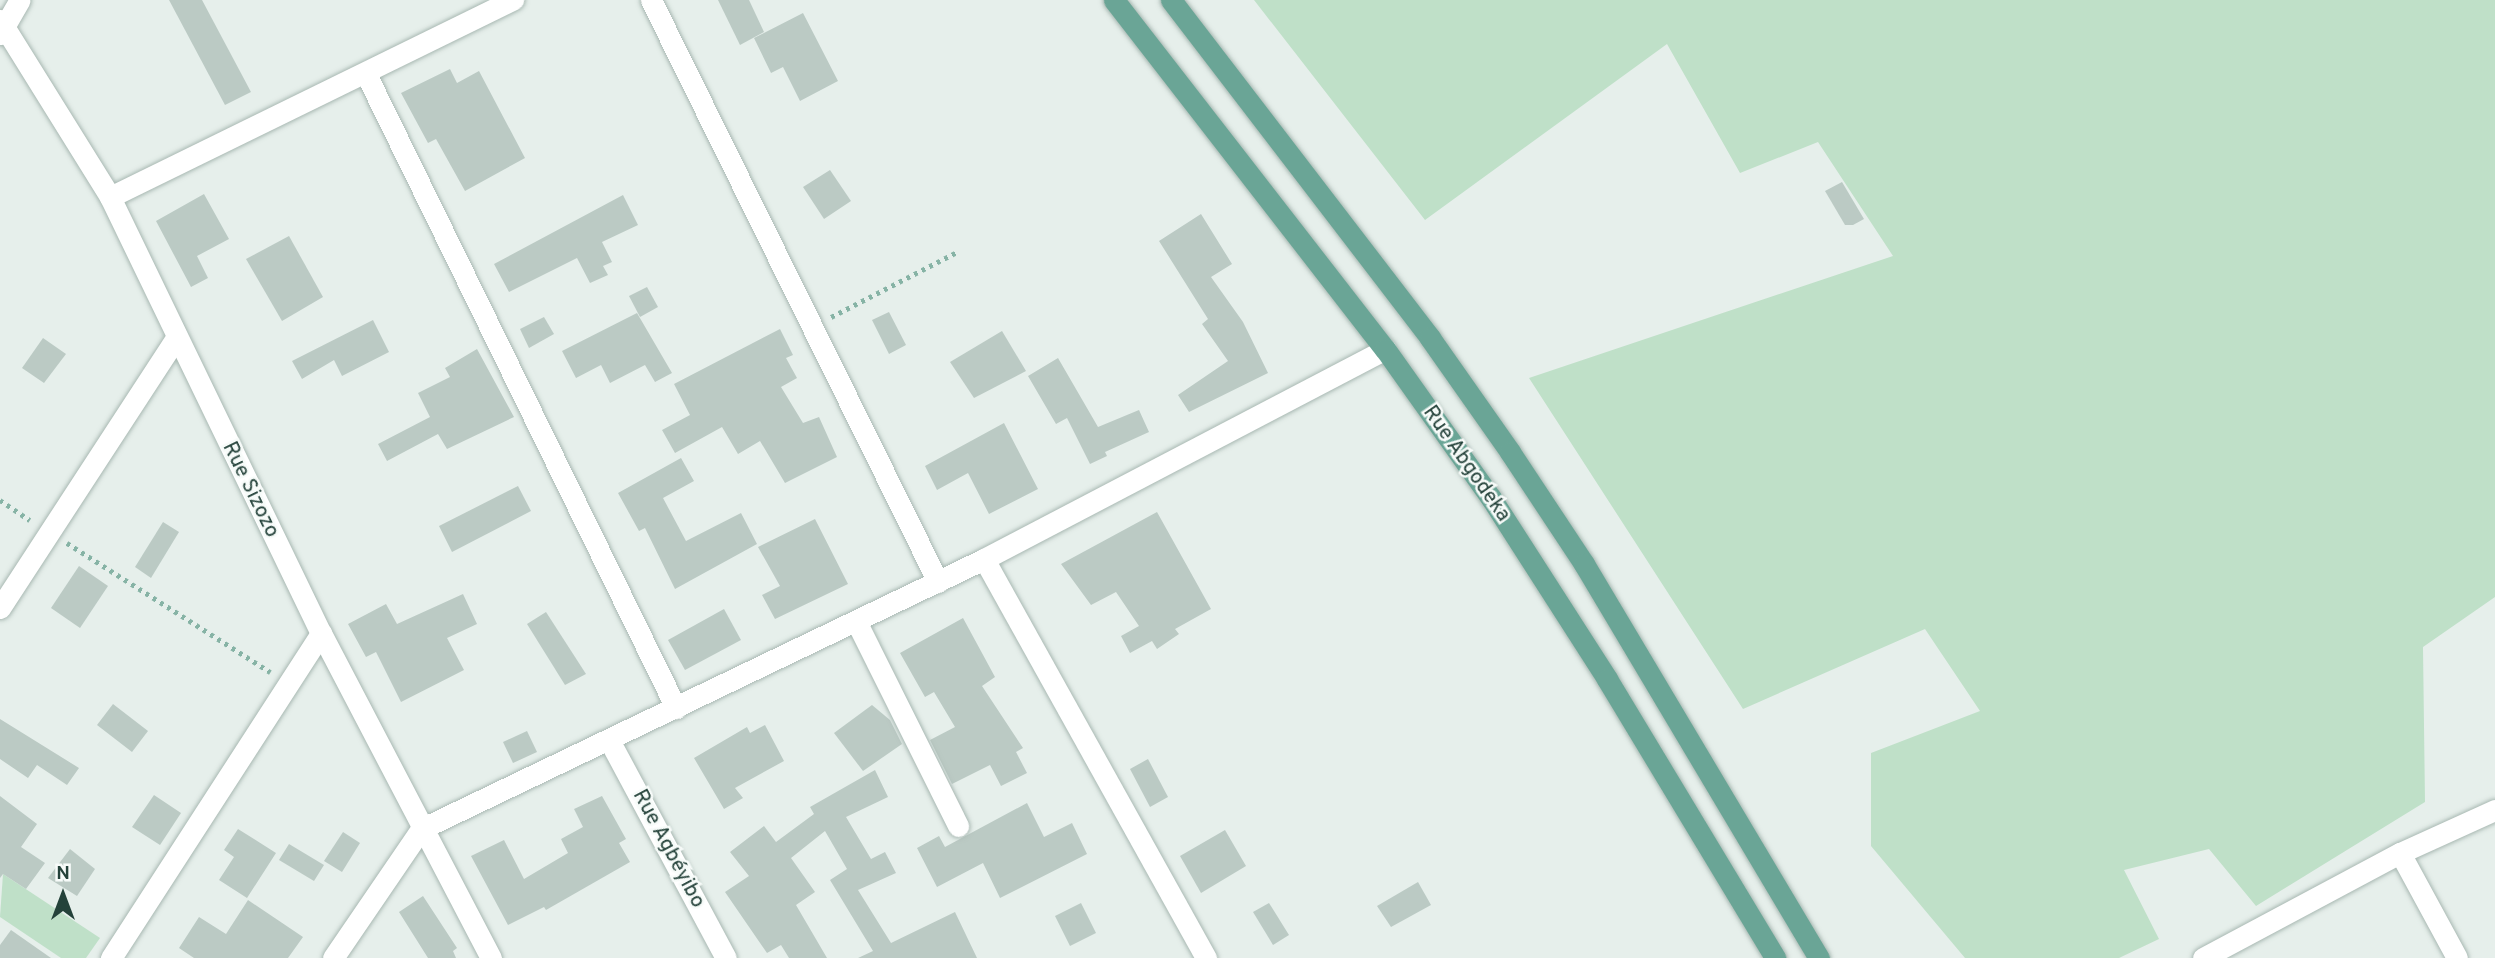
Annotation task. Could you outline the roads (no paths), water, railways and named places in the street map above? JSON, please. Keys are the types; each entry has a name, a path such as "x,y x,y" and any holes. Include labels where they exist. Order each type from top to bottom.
{"main road":[{"name":"Rue Abgodeka","path":"1114,0 1385,349 1553,594 1775,958"},
{"name":"Rue Abgodeka","path":"1171,0 1430,338 1510,452 1584,564 1819,958"}],"street":[{"path":"2,26 20,0"},
{"path":"110,197 513,0"},
{"path":"651,0 937,582"},
{"name":"Rue Sizozo","path":"2,26 110,197 321,633 421,830 491,958"},
{"path":"366,74 676,708"},
{"path":"0,608 176,338"},
{"path":"333,958 421,830 985,559 1385,349"},
{"path":"985,559 1206,958"},
{"path":"856,621 958,826"},
{"path":"111,958 321,633"},
{"name":"Rue Agbéyibo","path":"609,740 726,958"},
{"path":"2203,958 2400,853 2495,810"},
{"path":"2400,853 2457,958"}]}
